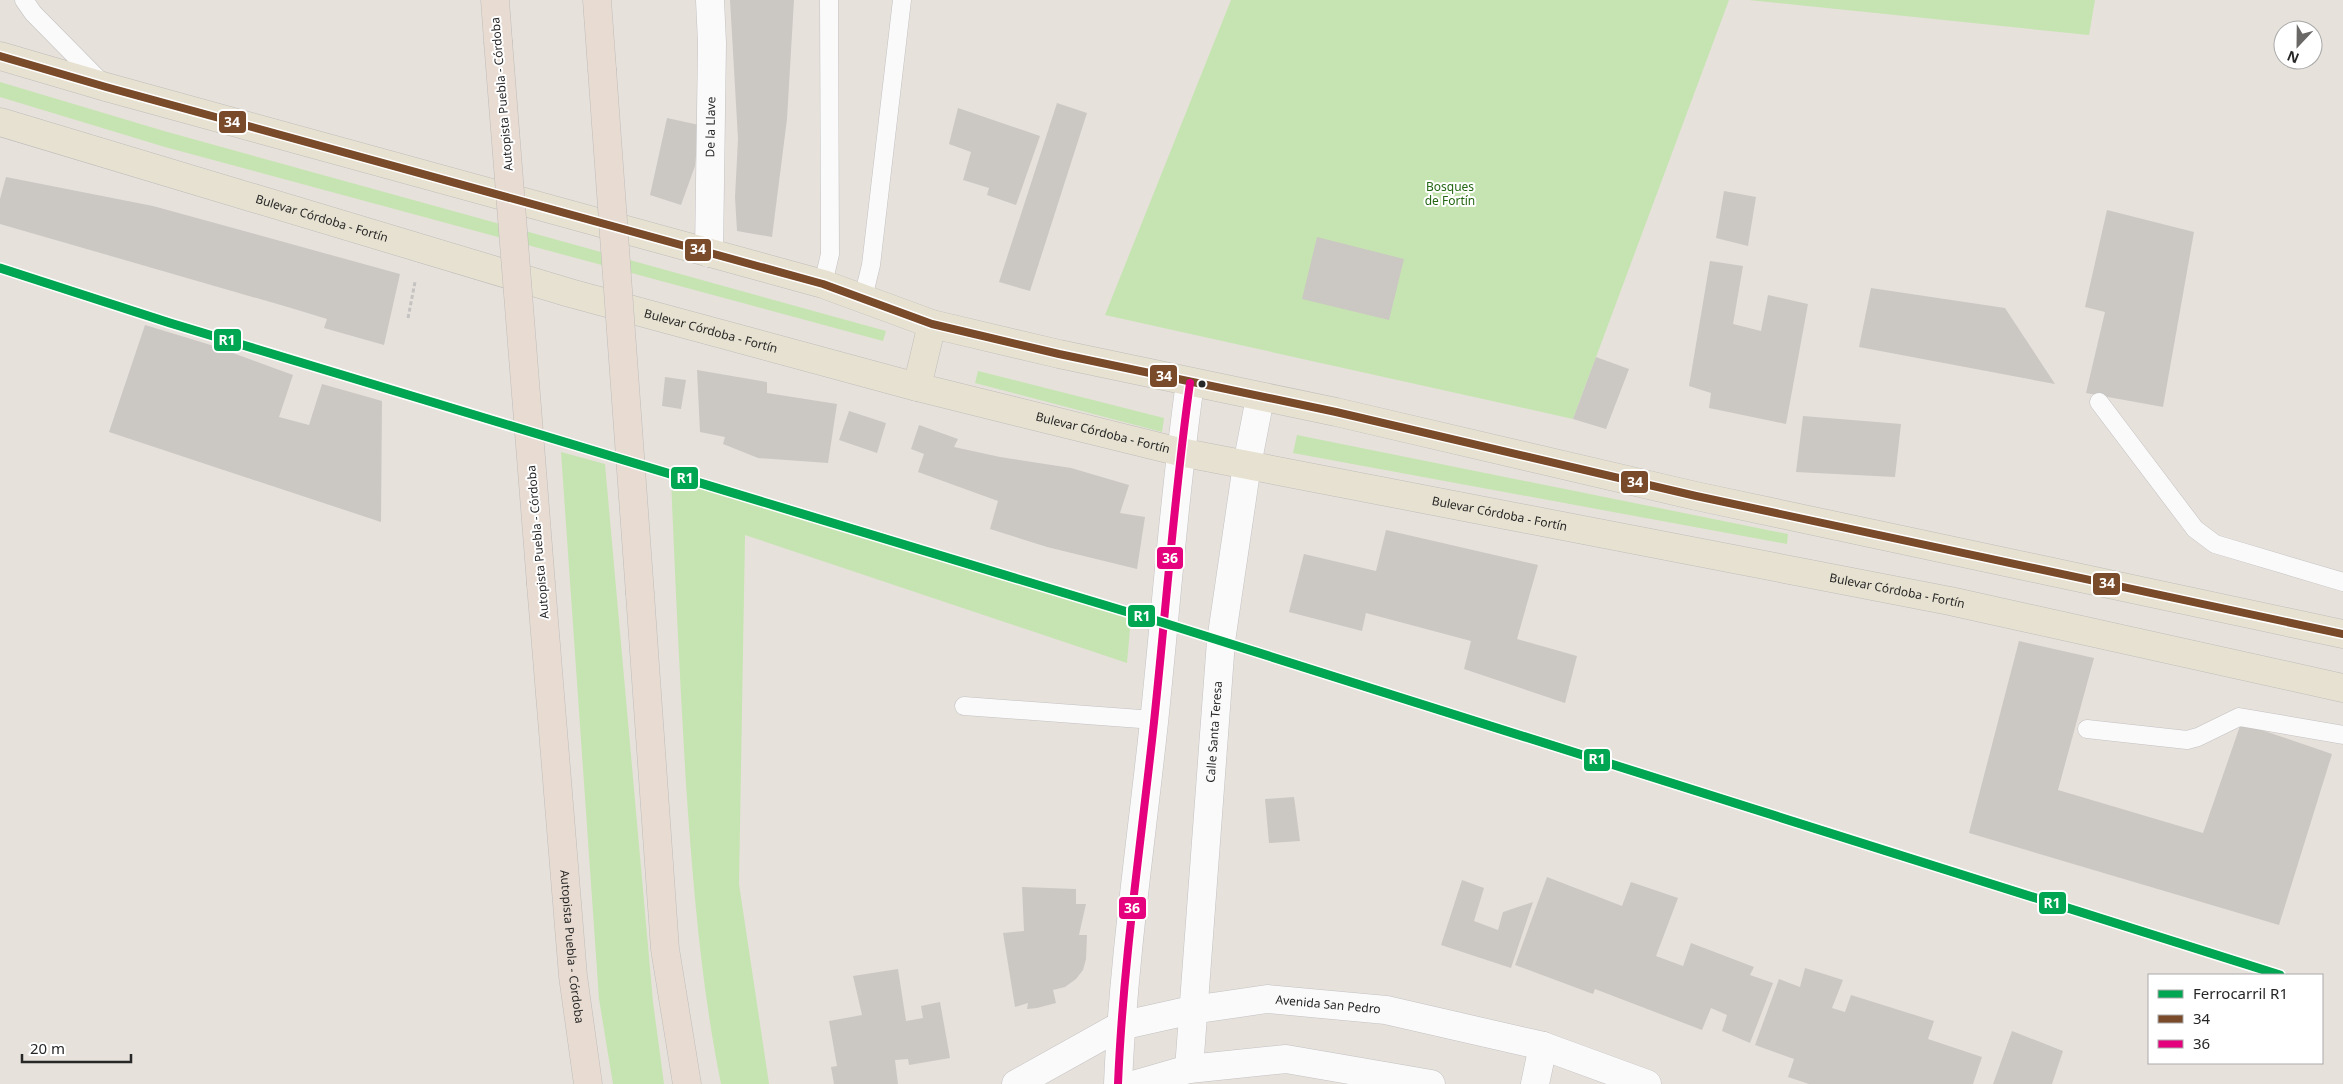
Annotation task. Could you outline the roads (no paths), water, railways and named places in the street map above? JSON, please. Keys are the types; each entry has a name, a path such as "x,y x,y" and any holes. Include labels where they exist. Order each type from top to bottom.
{"highway":[{"name":"Autopista Puebla - Córdoba","path":"495,0 573,976 588,1084"},
{"path":"597,0 665,949 687,1084"}],"main road":[{"path":"0,56 106,87 823,284 932,324 1190,383 1336,412 1696,496 2343,634"},
{"name":"Bulevar Córdoba - Fortín","path":"0,122 570,293 917,387 1180,452 1950,602 2343,688"},
{"path":"917,387 932,324"}],"street":[{"name":"De la Llave","path":"709,253 712,43 710,0"},
{"path":"1118,1084 1120,1026 1154,720 1180,452 1190,383"},
{"name":"Calle Santa Teresa","path":"1188,1069 1221,641 1247,465 1260,398"},
{"name":"Avenida San Pedro","path":"1016,1084 1120,1026 1192,1010 1267,999 1386,1010 1543,1046 1647,1084"},
{"path":"1535,1084 1543,1046"},
{"path":"1137,1084 1188,1069 1286,1059 1431,1084"}],"lane":[{"path":"24,0 33,13 106,87"},
{"path":"823,284 830,254 829,0"},
{"path":"863,298 871,265 902,0"},
{"path":"2100,402 2195,530 2215,544 2343,582"},
{"path":"964,706 1154,720"},
{"path":"2087,729 2187,740 2198,738 2239,717 2343,735"}],"rail line":[{"name":"R1","path":"0,268 170,323 1164,623 2277,974"}],"park label":[{"name":"Bosques de Fortín","path":"1450,194"}]}
